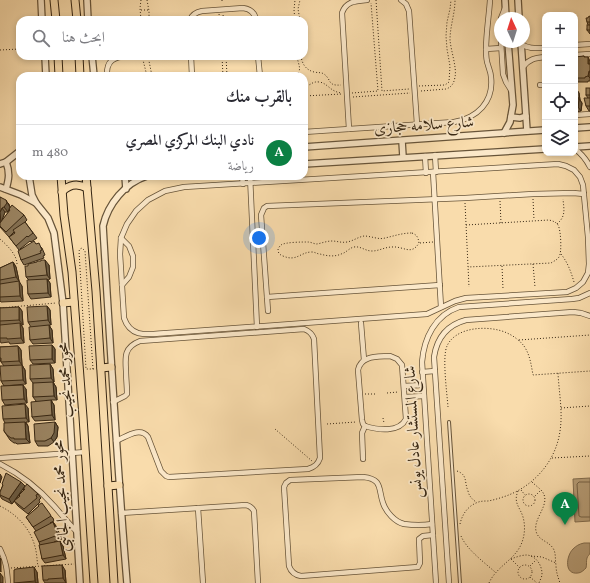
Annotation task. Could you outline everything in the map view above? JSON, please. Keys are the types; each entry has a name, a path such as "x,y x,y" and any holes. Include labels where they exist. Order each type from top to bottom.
{"main road":[{"path":"54,0 56,16"},
{"path":"75,0 77,16"},
{"path":"58,60 59,72"},
{"path":"79,60 80,72"},
{"name":"محور محمد نجيب","path":"61,180 64,215 72,272 86,452 94,583"},
{"path":"86,180 96,291 97,368 108,486 114,583"},
{"path":"62,192 67,187 74,185 80,185 86,188"},
{"path":"63,303 74,302"},
{"path":"97,368 111,367"},
{"path":"108,486 119,485"}],"street":[{"path":"41,0 42,16"},
{"path":"87,0 88,16"},
{"path":"349,129 342,13 346,5 350,2 367,0"},
{"path":"401,0 406,4 409,11 417,124"},
{"path":"308,132 454,122 473,116 487,101 490,91 491,78 487,65 486,49 490,0"},
{"path":"505,0 505,12"},
{"path":"518,0 519,12"},
{"path":"503,12 505,7"},
{"path":"193,16 202,11 243,8 252,11 255,16"},
{"path":"578,46 590,44"},
{"path":"486,49 502,48 503,74 506,82 512,90"},
{"path":"504,133 510,122 513,106 508,48"},
{"path":"521,48 527,131"},
{"path":"530,48 542,48"},
{"path":"578,55 590,54"},
{"path":"523,67 531,59 542,57"},
{"path":"45,60 46,72"},
{"path":"92,60 94,72"},
{"path":"107,72 107,66 111,60"},
{"path":"191,60 192,72"},
{"path":"258,60 260,72"},
{"path":"578,116 590,114"},
{"path":"511,117 520,118 526,116"},
{"path":"578,128 590,127"},
{"name":"شارع سلامه حجازى","path":"308,147 542,130"},
{"path":"402,140 403,157"},
{"path":"578,148 590,146"},
{"name":"شارع سلامه حجازى","path":"308,164 542,149"},
{"path":"578,151 587,160 590,167"},
{"path":"0,164 6,162 16,154"},
{"path":"435,155 435,199 441,307"},
{"path":"425,156 426,173"},
{"path":"6,162 9,175 9,181 6,189"},
{"path":"558,164 574,170 580,177 583,185 589,237 588,273 583,282 576,288 567,292 466,298 427,314 167,333 141,334 127,326 124,318 120,254 121,238 127,224 136,211 148,200 165,192 184,188 435,172 558,164"},
{"name":"محور محمد نجيب الجانبى","path":"30,180 32,195 36,203 48,218 54,233 63,303 80,583"},
{"path":"125,180 126,189"},
{"path":"127,583 113,402 103,226 110,208 117,198 134,182 138,180"},
{"path":"242,180 243,184"},
{"path":"250,180 257,327"},
{"path":"0,187 36,203"},
{"path":"268,311 261,215 264,208 267,206 533,194 584,194"},
{"path":"121,238 129,246 133,256 133,267 129,277 122,285"},
{"path":"267,297 440,285"},
{"name":"شارع المستشار عادل يونس","path":"436,583 422,372 423,351 430,332 443,316 453,309 466,306 572,299 579,298 590,293"},
{"name":"شارع المستشار عادل يونس","path":"449,583 434,357 438,341 445,331 459,322 466,320 573,312 590,316"},
{"path":"361,323 364,360"},
{"path":"113,402 127,394 125,358 128,349 135,343 144,340 304,329 307,330 314,339 320,458 316,466 308,469 170,477 161,471 148,437 145,433 138,432 116,441"},
{"path":"363,459 362,433 364,424 358,370 360,364 369,358 390,356 397,358 402,365 406,415 404,423 397,428 384,429 364,424"},
{"path":"422,372 435,371"},
{"path":"404,386 423,385"},
{"path":"404,394 424,396"},
{"path":"0,458 86,452"},
{"path":"0,464 18,474 31,484 54,506 77,532"},
{"path":"432,524 404,524 395,519 387,512 383,503 380,486 370,477 290,480 284,487 289,566 290,570 297,575 301,576 418,567 420,564 419,539 423,536 433,535"},
{"path":"121,513 246,505 251,507 254,511 258,583"},
{"path":"198,508 203,583"},
{"path":"0,549 5,558 8,583"}],"lane":[{"path":"449,422 460,583"}],"path":[{"path":"141,0 141,16"},
{"path":"147,0 149,16"},
{"path":"295,0 295,16"},
{"path":"299,16 298,9 300,0"},
{"path":"308,85 317,81 338,93 347,96 378,91 371,0"},
{"path":"376,0 382,91 446,89 449,88 454,82 456,74 451,49 450,31 455,0"},
{"path":"308,96 347,96 414,90 449,82 450,66 446,36 451,0"},
{"path":"140,10 149,10"},
{"path":"0,50 16,49"},
{"path":"146,72 144,62 149,60 151,72"},
{"path":"222,60 223,72"},
{"path":"226,60 227,72"},
{"path":"298,60 300,70 298,72"},
{"path":"303,60 304,66 308,70 325,75 328,81 334,85 346,85"},
{"path":"533,194 534,221"},
{"path":"557,224 564,215 563,194"},
{"path":"500,196 501,223"},
{"path":"465,198 469,287"},
{"path":"466,225 549,220 554,221 560,230 561,253 559,258 551,263 468,267"},
{"path":"419,243 419,238 416,235 408,233 382,238 365,236 348,242 330,240 319,244 301,242 284,244 280,245 278,252 281,256 289,258 298,257 310,252 336,256 354,247 371,251 392,246 411,250 419,243 438,241"},
{"path":"0,239 11,251 17,261 17,264 11,266"},
{"path":"82,248 85,251 97,368 86,369 79,251 82,248"},
{"path":"561,253 571,271 576,288"},
{"path":"533,264 535,287"},
{"path":"502,265 503,289"},
{"path":"0,308 63,303"},
{"path":"448,407 445,356 447,346 453,338 462,332 478,329 493,329 507,332 519,340 528,352 533,375 590,371"},
{"path":"519,340 590,335"},
{"path":"460,523 470,506 476,503 497,499 518,491 531,482 544,469 557,446 560,433 562,416 558,374"},
{"path":"387,393 404,394"},
{"path":"360,394 376,394"},
{"path":"561,408 590,406"},
{"path":"384,418 384,429"},
{"path":"327,424 364,424"},
{"path":"275,428 316,466"},
{"path":"551,458 590,456"},
{"path":"452,471 459,472 464,475 467,491 476,503"},
{"path":"531,482 541,490 544,502 543,508 535,525 535,530 538,536 552,546 555,552 557,574 560,583"},
{"path":"521,489 525,495"},
{"path":"534,496 541,490"},
{"path":"489,583 496,572 511,559 522,545 525,531 523,517 516,503 516,495 518,491"},
{"path":"525,495 531,494 534,496"},
{"path":"525,495 523,502 528,506 535,502 534,496"},
{"path":"0,506 10,511 22,522 31,535 36,550 38,566"},
{"path":"461,536 468,548 496,572"},
{"path":"511,559 526,555 542,557 556,563"},
{"path":"530,556 540,565 542,573 538,583 530,577"},
{"path":"511,559 520,568"},
{"path":"520,568 525,566 529,567 536,560"},
{"path":"7,568 79,564"},
{"path":"529,567 532,572 530,577"},
{"path":"520,568 520,576 524,579 530,577"}],"water":[{"path":"590,478 590,521 575,522 573,479"},
{"path":"584,543 590,543 590,553 587,558 586,568 578,573 573,573 568,568 569,556 574,548"}],"building":[{"path":"590,16 590,22 587,22 586,18"},
{"path":"587,25 590,25 590,30 587,30"},
{"path":"578,57 588,57 590,71 588,76 585,78 578,78"},
{"path":"586,88 590,88 590,95 586,95"},
{"path":"584,98 590,98 590,106 586,106"},
{"path":"0,197 6,200 7,203 0,212"},
{"path":"12,205 24,215 6,232 0,226 0,223"},
{"path":"25,222 33,233 28,237 27,236 16,246 9,237 15,233 13,230"},
{"path":"34,241 36,244 39,243 42,250 40,251 41,253 21,260 18,251"},
{"path":"45,260 47,275 26,277 25,266"},
{"path":"13,262 16,277 0,280 0,268"},
{"path":"47,279 48,293 28,294 27,280"},
{"path":"19,281 20,296 0,297 0,284"},
{"path":"47,306 48,320 28,322 27,307"},
{"path":"19,307 19,320 0,321 0,308"},
{"path":"20,323 21,338 0,338 0,325"},
{"path":"49,325 50,338 30,340 29,327"},
{"path":"52,345 52,359 30,360 29,346"},
{"path":"18,346 19,361 1,362 0,347"},
{"path":"50,364 51,378 30,379 30,365"},
{"path":"22,365 23,380 1,381 0,366"},
{"path":"53,382 54,396 33,397 33,383"},
{"path":"23,385 24,399 2,400 1,386"},
{"path":"51,400 52,415 32,417 31,402"},
{"path":"25,404 26,418 3,419 2,406"},
{"path":"25,422 26,439 11,438 4,431 4,423"},
{"path":"55,422 54,433 51,438 45,441 35,441 34,424"},
{"path":"6,473 21,482 9,499 0,495"},
{"path":"27,484 38,494 36,495 37,498 24,509 14,501 20,496 19,495 25,489 23,489"},
{"path":"42,503 51,516 33,527 26,517"},
{"path":"53,522 58,535 39,542 34,532"},
{"path":"60,541 63,555 42,559 39,545"},
{"path":"62,565 63,578 43,580 42,566"},
{"path":"34,567 35,581 14,583 14,570"}],"place":[{"name":"نادي البنك المركزي المصري","path":"565,525"}]}
